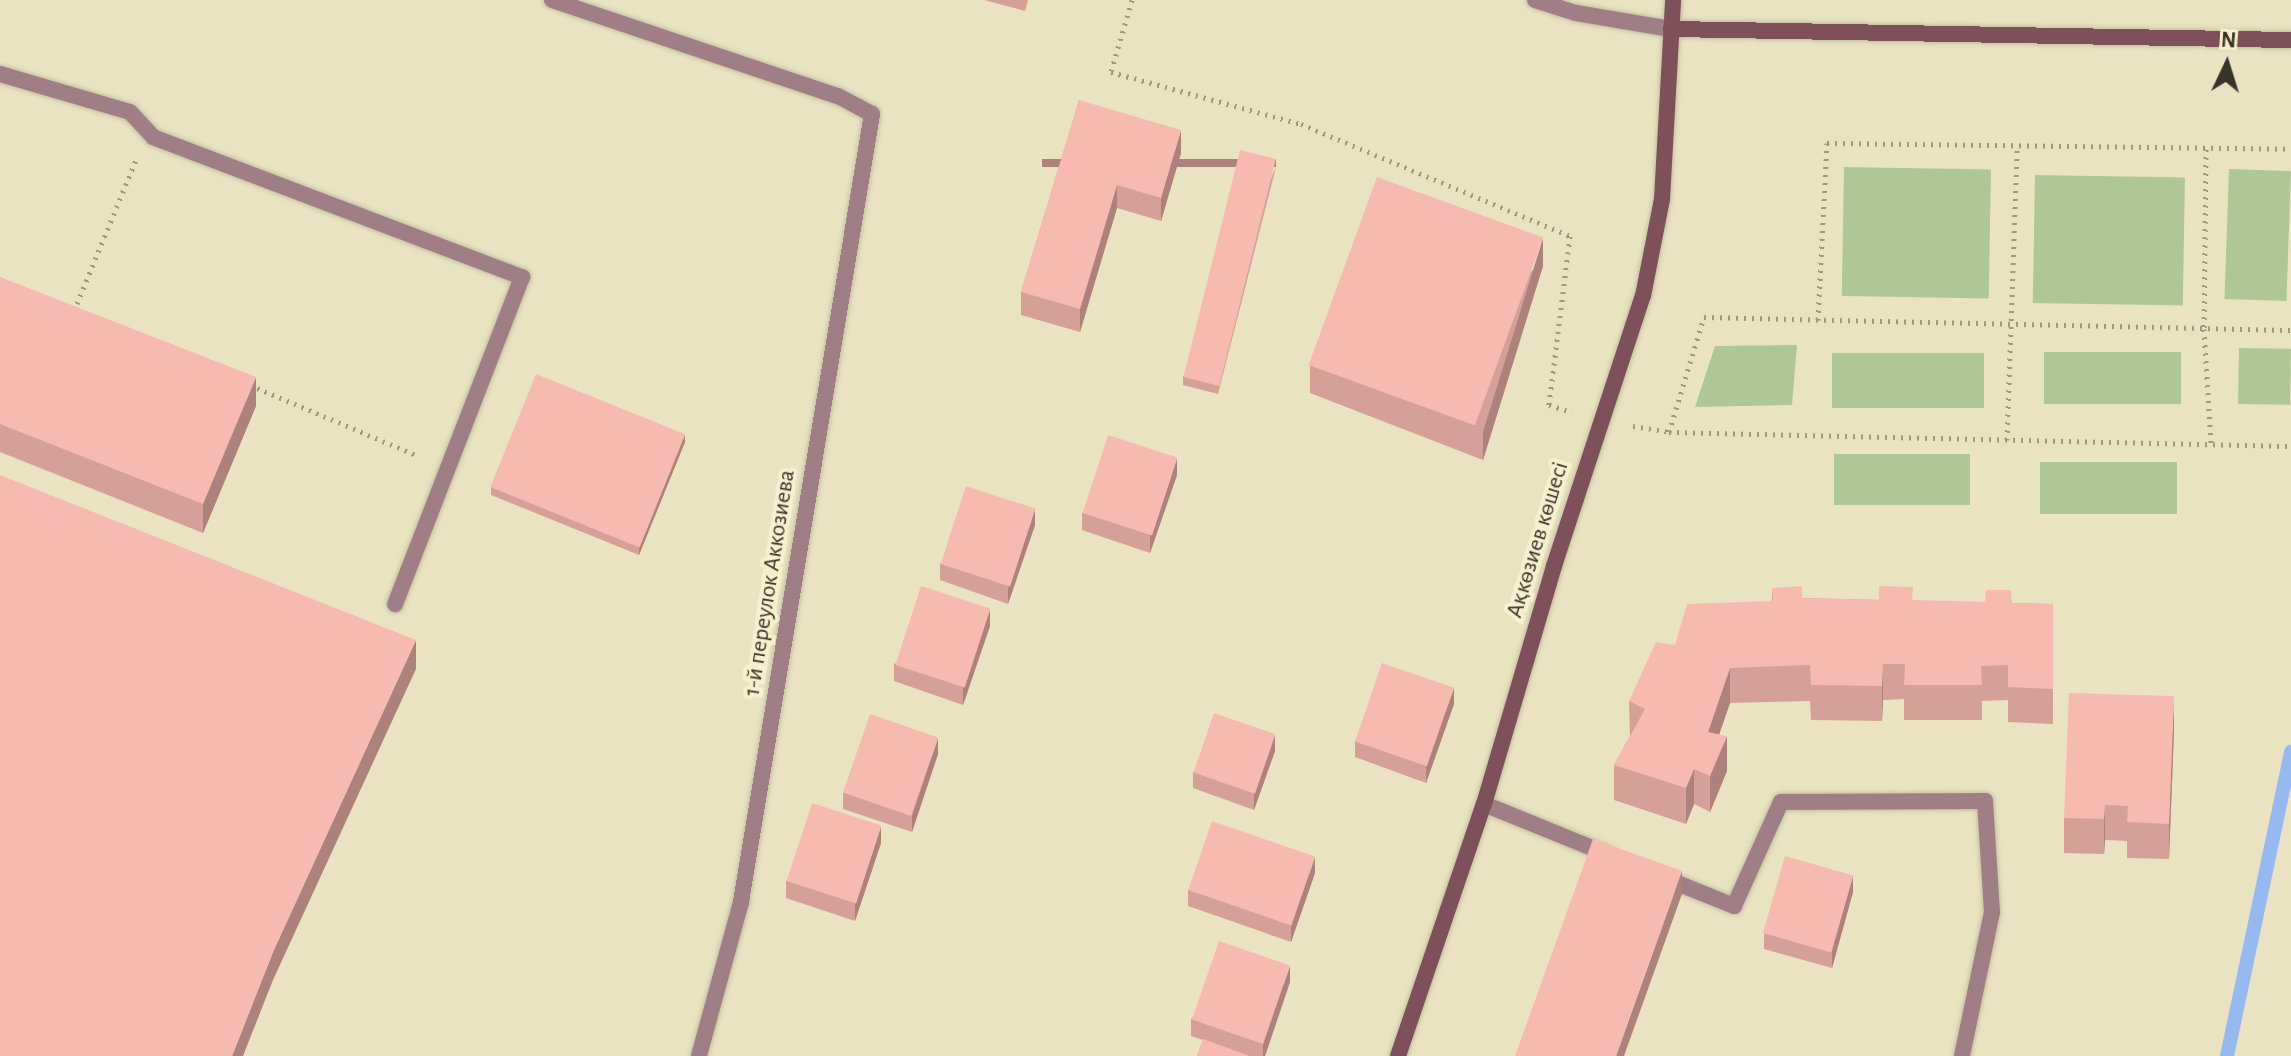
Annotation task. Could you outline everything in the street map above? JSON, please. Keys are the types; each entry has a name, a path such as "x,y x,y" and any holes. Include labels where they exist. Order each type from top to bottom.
{"main road":[{"name":"Ақкөзиев көшесі","path":"1398,1056 1484,804 1600,421 1643,296 1662,199 1673,0"},
{"path":"1671,29 2291,40"}],"street":[{"path":"1535,0 1576,13 1671,29"},
{"name":"1-й переулок Аккозиева","path":"560,1 838,96 872,114 741,902 699,1056"},
{"path":"0,74 130,112 153,137 522,277 395,604"},
{"path":"1484,804 1734,906 1781,802 1985,801 1992,912 1962,1056"}],"path":[{"path":"1132,0 1111,72 1301,124 1570,236 1549,405 1600,421 1669,432 2291,446"},
{"path":"74,311 132,166 153,137"},
{"path":"1818,320 1827,143 2291,149"},
{"path":"2007,440 2007,325 2017,147"},
{"path":"2206,149 2204,329 2211,444"},
{"path":"64,306 89,317"},
{"path":"1669,432 1704,317 2291,330"},
{"path":"247,384 448,469"}],"green space":[{"path":"1844,167 1991,170 1989,299 1842,296"},
{"path":"2229,169 2291,171 2286,301 2224,299"},
{"path":"2035,175 2185,178 2183,306 2033,303"},
{"path":"1797,345 1792,405 1695,407 1715,346"},
{"path":"2239,348 2291,349 2290,405 2238,404"},
{"path":"2044,352 2181,352 2181,404 2044,404"},
{"path":"1832,353 1984,353 1984,408 1832,408"},
{"path":"1834,454 1970,454 1970,505 1834,505"},
{"path":"2040,462 2177,462 2177,514 2040,514"}],"building":[{"path":"1079,100 1181,130 1161,198 1117,185 1080,309 1021,292"},
{"path":"1240,150 1276,159 1219,386 1183,377"},
{"path":"1377,177 1543,238 1475,425 1309,365"},
{"path":"0,277 256,377 203,504 0,424"},
{"path":"536,374 685,434 640,547 490,487"},
{"path":"1108,435 1177,458 1152,536 1083,513"},
{"path":"0,475 416,640 273,952 232,1056 0,1056"},
{"path":"966,486 1035,509 1010,587 941,564"},
{"path":"921,586 990,609 965,687 895,665"},
{"path":"1802,586 1802,598 1879,600 1879,586 1913,587 1912,600 1985,602 1986,590 2011,590 2012,603 2053,604 2053,689 2008,687 2008,665 1981,666 1982,685 1904,685 1905,664 1883,664 1882,686 1811,685 1810,665 1730,668 1708,732 1727,736 1710,776 1694,769 1686,788 1614,765 1645,709 1629,701 1656,642 1675,645 1687,604 1773,601 1772,588"},
{"path":"1382,663 1454,688 1427,766 1355,741"},
{"path":"2069,693 2174,696 2169,824 2127,822 2128,806 2105,805 2104,819 2064,818"},
{"path":"1214,713 1275,734 1255,794 1193,773"},
{"path":"870,714 938,737 911,816 843,792"},
{"path":"812,803 881,826 856,904 787,881"},
{"path":"1212,821 1315,856 1291,926 1188,890"},
{"path":"1593,839 1682,871 1616,1056 1515,1056"},
{"path":"1785,856 1853,876 1831,952 1763,933"},
{"path":"1219,941 1290,965 1263,1044 1192,1019"},
{"path":"1203,1039 1250,1056 1197,1056"}],"waterway":[{"path":"2227,1056 2291,752"}]}
